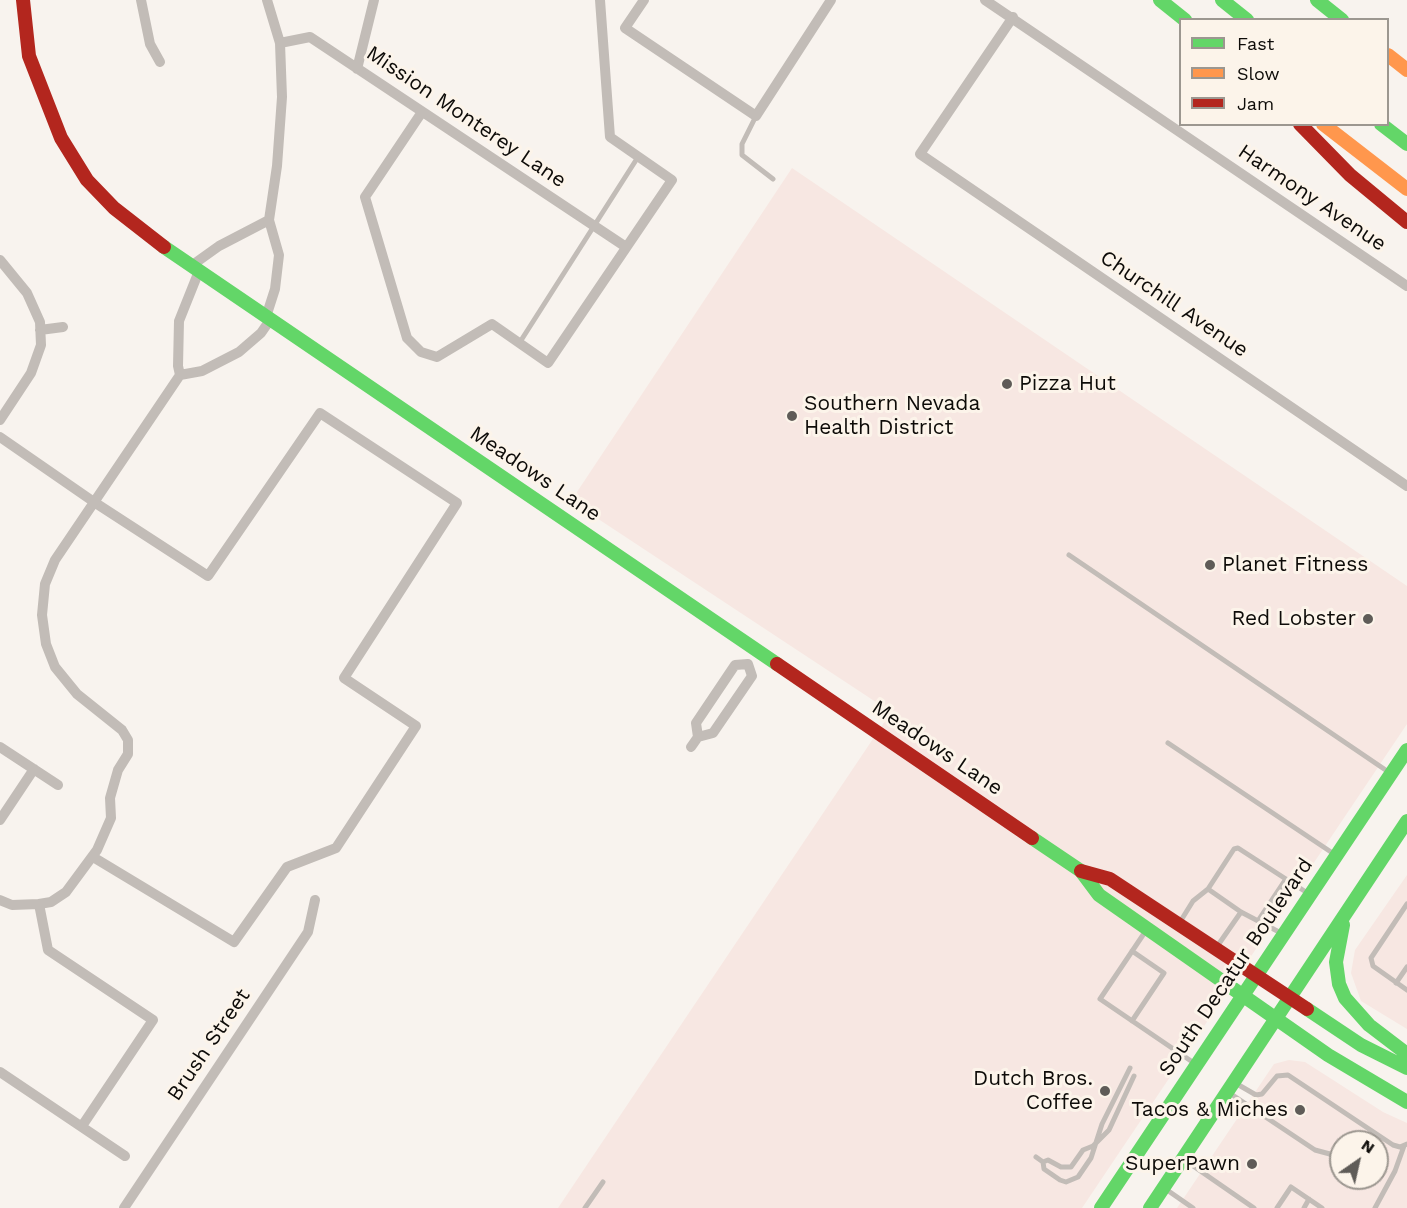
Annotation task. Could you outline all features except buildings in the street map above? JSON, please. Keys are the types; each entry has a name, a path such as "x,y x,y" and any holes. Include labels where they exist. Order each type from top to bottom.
{"main road":[{"name":"Meadows Lane","path":"23,0 29,56 46,105 61,138 87,180 144,233 1081,871 1110,879 1361,1045 1407,1068"},
{"path":"1160,0 1182,18"},
{"path":"1222,0 1244,18"},
{"path":"1317,0 1340,18"},
{"path":"1389,56 1407,70"},
{"path":"1302,126 1350,175 1407,222"},
{"path":"1326,126 1407,189"},
{"path":"1384,126 1407,144"},
{"name":"South Decatur Boulevard","path":"1101,1208 1407,750"},
{"path":"1150,1208 1407,821"},
{"name":"Meadows Lane","path":"1081,871 1099,895 1243,993 1347,1068 1407,1102"},
{"path":"1352,901 1336,955 1342,992 1349,1005 1369,1025 1407,1054"}],"street":[{"path":"141,0 150,44 160,62"},
{"path":"0,900 12,905 39,904 51,902 66,892 93,857 111,818 110,798 118,770 128,754 128,740 117,724 77,694 55,667 46,644 42,615 45,584 55,560 180,375 202,371 239,352 261,333 268,318 276,289 279,255 270,220 282,97 280,43 267,0"},
{"path":"357,69 374,0"},
{"path":"422,112 365,197 407,338 421,352 437,357 492,324 548,363 672,180 610,137 600,0"},
{"path":"644,0 625,28 756,116 831,0"},
{"name":"Harmony Avenue","path":"985,0 1407,286"},
{"name":"Churchill Avenue","path":"1012,17 920,154 1407,486"},
{"name":"Mission Monterey Lane","path":"280,43 310,37 626,247"},
{"path":"180,375 178,366 180,321 195,268 219,246 270,220"},
{"path":"0,260 27,293 40,322 41,345 32,373 0,420"},
{"path":"40,330 63,327"},
{"path":"0,437 94,502 208,576 320,413 457,503 344,678 416,726 336,848 287,867 234,942 93,857"},
{"path":"748,664 757,651"},
{"path":"691,747 698,737 713,733 752,676 748,664"},
{"path":"698,737 696,723 735,665 748,664"},
{"path":"0,747 58,785"},
{"path":"0,820 34,769"},
{"name":"Brush Street","path":"124,1208 308,932 315,900"},
{"path":"39,904 48,950 153,1020 82,1126"},
{"path":"0,1072 126,1156"}],"lane":[{"path":"756,116 742,144 742,155 773,179"},
{"path":"519,343 638,157"},
{"path":"1069,555 1391,773"},
{"path":"1168,743 1336,855"},
{"path":"1385,852 1399,845"},
{"path":"1178,924 1193,901 1208,889 1234,849 1238,848 1310,894"},
{"path":"1258,921 1286,879"},
{"path":"1208,889 1241,912 1283,934"},
{"path":"1407,904 1371,958 1373,966 1407,990"},
{"path":"1215,950 1241,912"},
{"path":"1148,928 1100,999 1196,1064"},
{"path":"1132,951 1164,974 1132,1021"},
{"path":"1396,983 1407,967"},
{"path":"1036,1157 1043,1162 1044,1169 1060,1180 1072,1181 1091,1158 1093,1146 1130,1068"},
{"path":"1230,1086 1257,1095 1262,1094 1277,1076 1288,1075 1370,1130"},
{"path":"1043,1162 1048,1160 1061,1167 1071,1167 1083,1150 1093,1146 1109,1130 1134,1076"},
{"path":"1230,1086 1315,1150 1329,1154"},
{"path":"1389,1142 1400,1147 1406,1145"},
{"path":"1375,1208 1406,1145"},
{"path":"1182,1158 1254,1208"},
{"path":"585,1208 603,1182"},
{"path":"1163,1187 1193,1208"},
{"path":"1277,1208 1291,1187 1322,1208"},
{"path":"1304,1208 1309,1199"}],"shaded area":[{"path":"792,168 1407,586 1407,724 1082,1208 558,1208 891,712 571,501"},
{"path":"1407,875 1407,1029 1361,1001 1351,973 1355,950"},
{"path":"1289,1060 1305,1062 1383,1112 1407,1123 1407,1208 1177,1208 1274,1064"}],"traffic: fast":[{"path":"1160,0 1182,18"},
{"path":"1222,0 1244,18"},
{"path":"1317,0 1340,18"},
{"path":"1384,126 1407,144"},
{"path":"164,247 777,664"},
{"path":"1101,1208 1407,750"},
{"path":"1150,1208 1407,821"},
{"path":"1032,838 1081,871 1099,895 1328,1055 1407,1102"},
{"path":"1343,925 1336,962 1339,984 1345,998 1369,1025 1407,1054"},
{"path":"1307,1009 1361,1045 1407,1068"}],"traffic: slow":[{"path":"1389,56 1407,70"},
{"path":"1326,126 1407,189"}],"traffic: jam":[{"path":"23,0 29,56 61,138 87,180 114,208 164,247"},
{"path":"1302,126 1350,175 1407,222"},
{"path":"777,664 1032,838"},
{"path":"1081,871 1110,879 1307,1009"}],"place":[{"name":"Pizza Hut","path":"1007,384"},
{"name":"Southern Nevada Health District","path":"792,416"},
{"name":"Planet Fitness","path":"1210,565"},
{"name":"Red Lobster","path":"1368,619"},
{"name":"Dutch Bros. Coffee","path":"1105,1091"},
{"name":"Tacos & Miches","path":"1300,1110"},
{"name":"SuperPawn","path":"1252,1164"}]}
